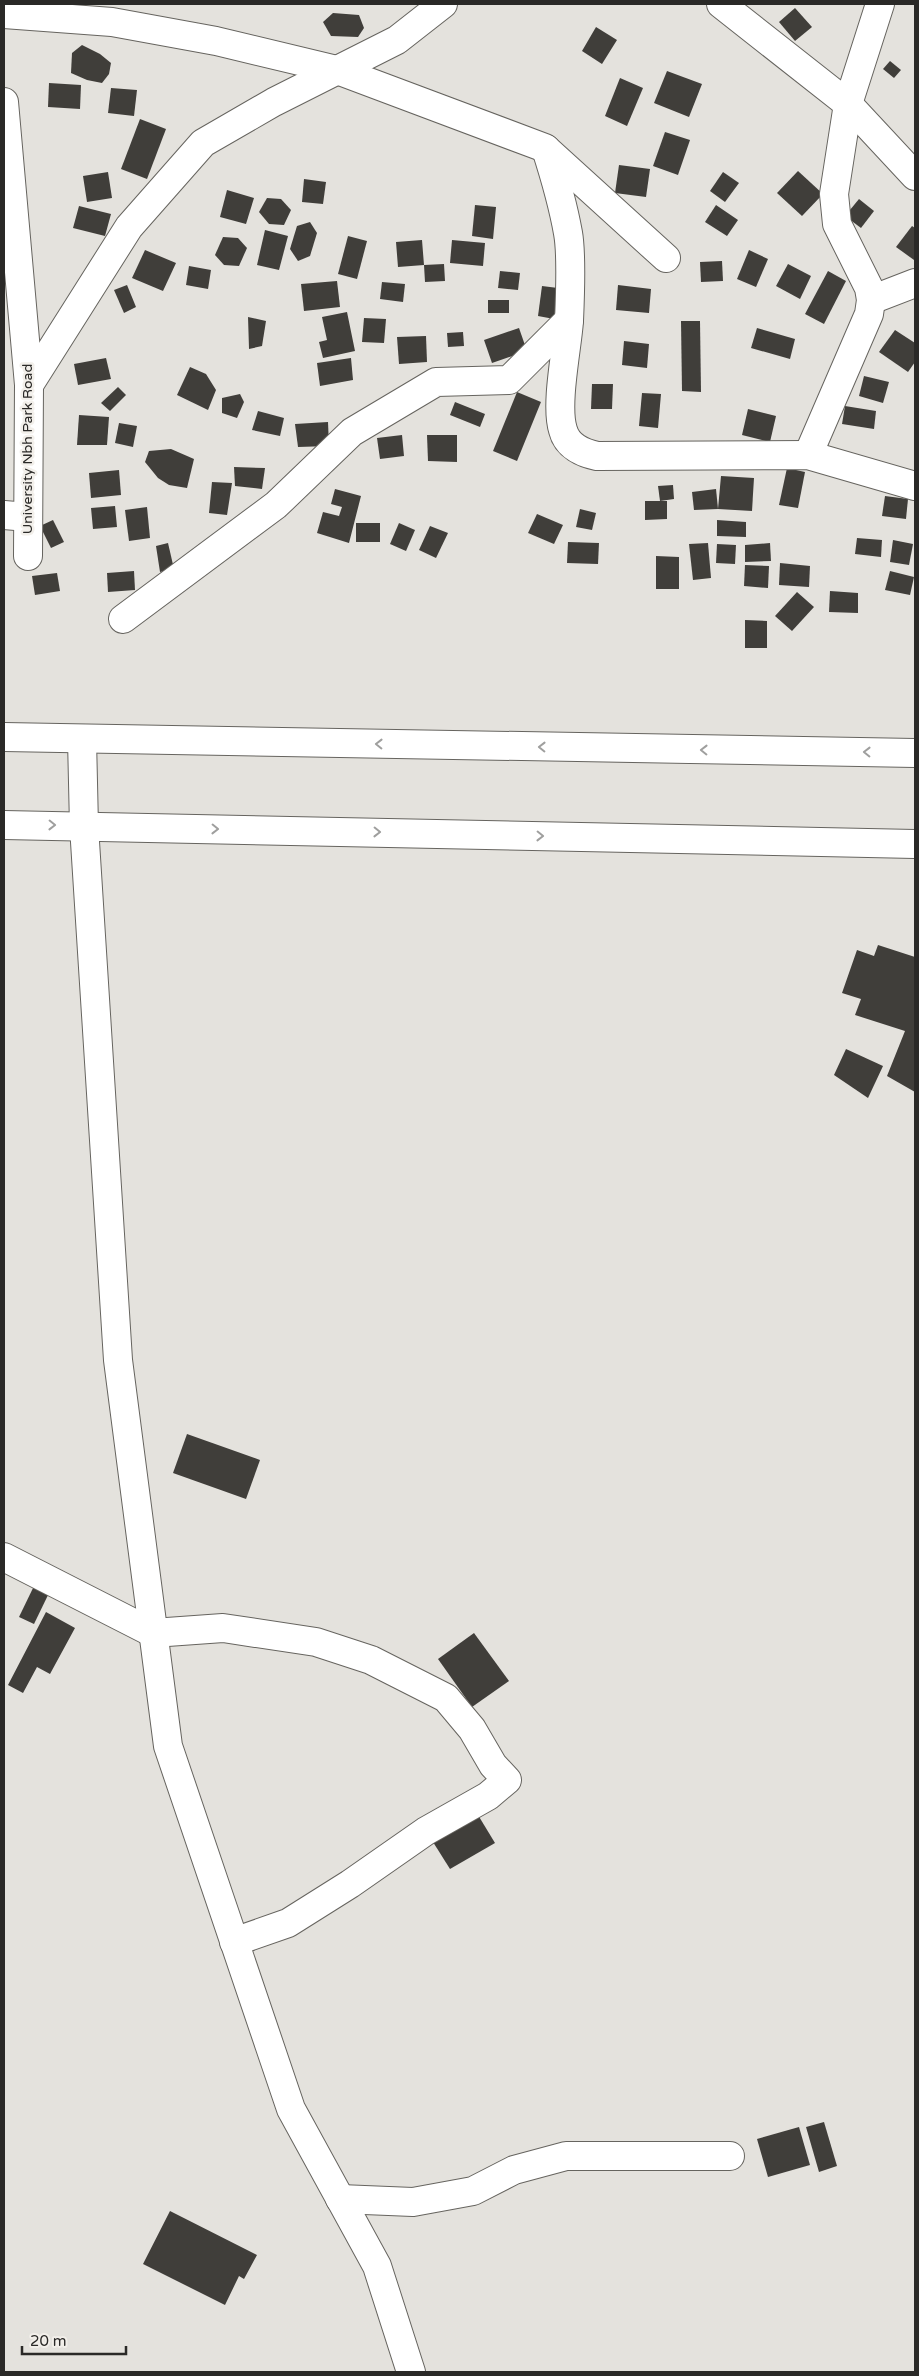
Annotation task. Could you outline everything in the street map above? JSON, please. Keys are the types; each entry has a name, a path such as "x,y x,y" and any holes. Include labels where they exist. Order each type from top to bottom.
{"street":[{"path":"29,385 129,227 203,143 274,102 397,40 444,4"},
{"path":"721,4 848,104 915,176"},
{"path":"808,454 864,330 871,300 865,278 837,224 834,194 848,104 880,4"},
{"path":"4,14 112,22 216,41 337,70 545,148 666,258"},
{"name":"University Nbh Park Road","path":"4,102 29,385 16,516 28,556"},
{"path":"545,148 557,182 569,236 569,320 560,414 563,432 570,443 583,453 598,456 808,454 915,486"},
{"path":"871,300 915,283"},
{"path":"122,619 276,505 352,432 436,382 508,380 569,320"},
{"path":"4,737 915,753"},
{"path":"82,739 84,826 118,1360 168,1746 292,2109 377,2266 411,2372"},
{"path":"4,825 915,844"},
{"path":"4,1557 154,1632 223,1628 316,1642 371,1660 446,1698 472,1729 493,1765 507,1780 488,1796 426,1831 350,1884 288,1923 234,1942"},
{"path":"340,2199 413,2202 465,2193 474,2191 514,2170 566,2156 730,2156"}],"building":[{"path":"795,8 812,27 795,41 779,22"},
{"path":"333,13 359,15 364,28 358,37 331,36 323,22"},
{"path":"596,27 617,40 602,64 582,51"},
{"path":"82,45 100,54 111,63 109,74 102,83 87,80 71,73 72,53"},
{"path":"890,61 901,70 894,78 883,69"},
{"path":"667,71 702,84 689,117 654,103"},
{"path":"620,78 643,88 627,126 605,116"},
{"path":"49,83 81,85 80,109 48,107"},
{"path":"111,88 137,90 134,116 108,113"},
{"path":"140,119 166,129 147,179 121,169"},
{"path":"665,132 690,140 678,175 653,166"},
{"path":"619,165 650,169 646,197 615,193"},
{"path":"798,171 823,194 802,216 777,193"},
{"path":"108,172 112,198 87,202 83,176"},
{"path":"723,172 739,183 725,202 710,191"},
{"path":"304,179 326,182 323,204 302,202"},
{"path":"227,190 254,198 246,224 220,217"},
{"path":"267,198 281,199 291,210 284,225 269,224 259,212"},
{"path":"859,199 874,211 861,228 845,216"},
{"path":"475,205 496,207 493,239 472,236"},
{"path":"716,205 738,220 727,236 705,222"},
{"path":"79,206 111,214 105,236 73,228"},
{"path":"310,222 317,233 310,256 298,261 290,249 297,226"},
{"path":"912,226 915,228 914,260 896,247"},
{"path":"265,230 288,236 279,270 257,265"},
{"path":"348,236 367,241 357,279 338,274"},
{"path":"223,237 238,238 247,248 239,266 224,265 215,255"},
{"path":"422,240 424,265 398,267 396,242"},
{"path":"452,240 485,243 483,266 450,263"},
{"path":"145,250 176,263 163,291 132,278"},
{"path":"749,250 768,259 756,287 737,279"},
{"path":"722,261 723,281 701,282 700,262"},
{"path":"444,264 445,281 425,282 424,265"},
{"path":"788,264 811,276 800,299 776,286"},
{"path":"189,266 211,270 208,289 186,285"},
{"path":"500,271 520,273 518,290 498,288"},
{"path":"828,271 846,281 824,324 805,314"},
{"path":"337,281 340,307 304,311 301,284"},
{"path":"382,282 405,284 403,302 380,299"},
{"path":"127,285 136,307 124,313 114,290"},
{"path":"618,285 651,289 649,313 616,310"},
{"path":"542,286 558,288 554,319 538,316"},
{"path":"488,300 509,300 509,313 488,313"},
{"path":"347,312 355,351 323,358 319,342 327,340 322,317"},
{"path":"248,317 266,321 262,346 249,349"},
{"path":"364,318 386,319 384,343 362,342"},
{"path":"681,321 700,321 701,392 682,391"},
{"path":"519,328 527,351 492,363 484,340"},
{"path":"757,328 795,339 790,359 751,348"},
{"path":"895,330 915,343 915,362 908,372 879,352"},
{"path":"463,332 464,346 448,347 447,333"},
{"path":"426,336 427,362 399,364 397,337"},
{"path":"624,341 649,344 647,368 622,365"},
{"path":"106,358 111,379 78,385 74,364"},
{"path":"351,358 353,380 320,386 317,363"},
{"path":"190,367 206,374 216,390 208,410 177,395"},
{"path":"864,376 889,382 883,403 859,396"},
{"path":"592,384 613,384 612,409 591,409"},
{"path":"118,387 126,395 110,411 101,403"},
{"path":"517,392 541,402 517,461 493,451"},
{"path":"642,393 661,394 658,428 639,426"},
{"path":"240,394 244,402 237,418 222,413 222,398"},
{"path":"455,402 485,414 480,427 450,415"},
{"path":"845,406 876,411 874,429 842,424"},
{"path":"748,409 776,416 770,442 742,435"},
{"path":"258,411 284,418 280,436 252,430"},
{"path":"79,415 109,417 107,445 77,445"},
{"path":"328,422 329,446 298,447 295,424"},
{"path":"119,423 137,426 133,447 115,443"},
{"path":"402,435 404,456 380,459 377,438"},
{"path":"427,435 457,435 457,462 428,461"},
{"path":"171,449 194,459 187,488 169,485 158,478 145,462 149,451"},
{"path":"234,467 265,468 262,489 235,486"},
{"path":"787,468 805,472 798,508 779,505"},
{"path":"119,470 121,495 91,498 89,473"},
{"path":"721,476 754,478 752,511 718,509"},
{"path":"212,482 232,483 227,515 209,513"},
{"path":"673,485 674,499 660,501 658,486"},
{"path":"335,489 361,496 349,543 317,533 323,512 339,516 342,507 331,504"},
{"path":"716,489 718,509 694,510 692,492"},
{"path":"885,496 908,499 906,519 882,516"},
{"path":"645,501 667,501 667,519 645,520"},
{"path":"115,506 117,527 93,529 91,508"},
{"path":"147,507 150,538 129,541 125,510"},
{"path":"580,509 596,513 592,530 576,527"},
{"path":"537,514 563,525 554,544 528,533"},
{"path":"53,520 64,542 51,548 40,526"},
{"path":"717,520 746,522 746,537 717,536"},
{"path":"356,523 380,523 380,542 356,542"},
{"path":"399,523 415,530 406,551 390,544"},
{"path":"430,526 448,533 436,558 419,550"},
{"path":"857,538 882,540 881,557 855,554"},
{"path":"893,540 913,544 909,565 890,562"},
{"path":"568,542 599,543 598,564 567,563"},
{"path":"168,543 174,569 160,572 156,546"},
{"path":"708,543 711,578 693,580 689,544"},
{"path":"770,543 771,561 745,562 745,545"},
{"path":"717,544 736,545 735,564 716,563"},
{"path":"656,556 679,557 679,589 656,589"},
{"path":"780,563 810,566 809,587 779,585"},
{"path":"745,565 769,566 768,588 744,586"},
{"path":"134,571 135,590 108,592 107,573"},
{"path":"890,571 914,577 910,595 885,590"},
{"path":"57,573 60,591 35,595 32,576"},
{"path":"830,591 858,593 858,613 829,612"},
{"path":"797,592 814,607 792,631 775,616"},
{"path":"745,620 767,621 767,648 745,648"},
{"path":"878,945 915,957 915,1092 887,1076 905,1031 855,1015 861,999 842,993 857,950 874,956"},
{"path":"846,1049 883,1066 868,1098 834,1075"},
{"path":"187,1434 260,1460 246,1499 173,1473"},
{"path":"34,1586 49,1593 34,1624 19,1617"},
{"path":"46,1612 75,1628 50,1674 37,1667 23,1693 8,1685"},
{"path":"474,1633 509,1681 472,1707 438,1659"},
{"path":"478,1815 495,1843 450,1869 433,1842"},
{"path":"824,2122 837,2166 819,2172 806,2127"},
{"path":"799,2127 810,2165 768,2177 757,2139"},
{"path":"170,2211 257,2255 244,2279 239,2276 225,2305 143,2264"}]}
